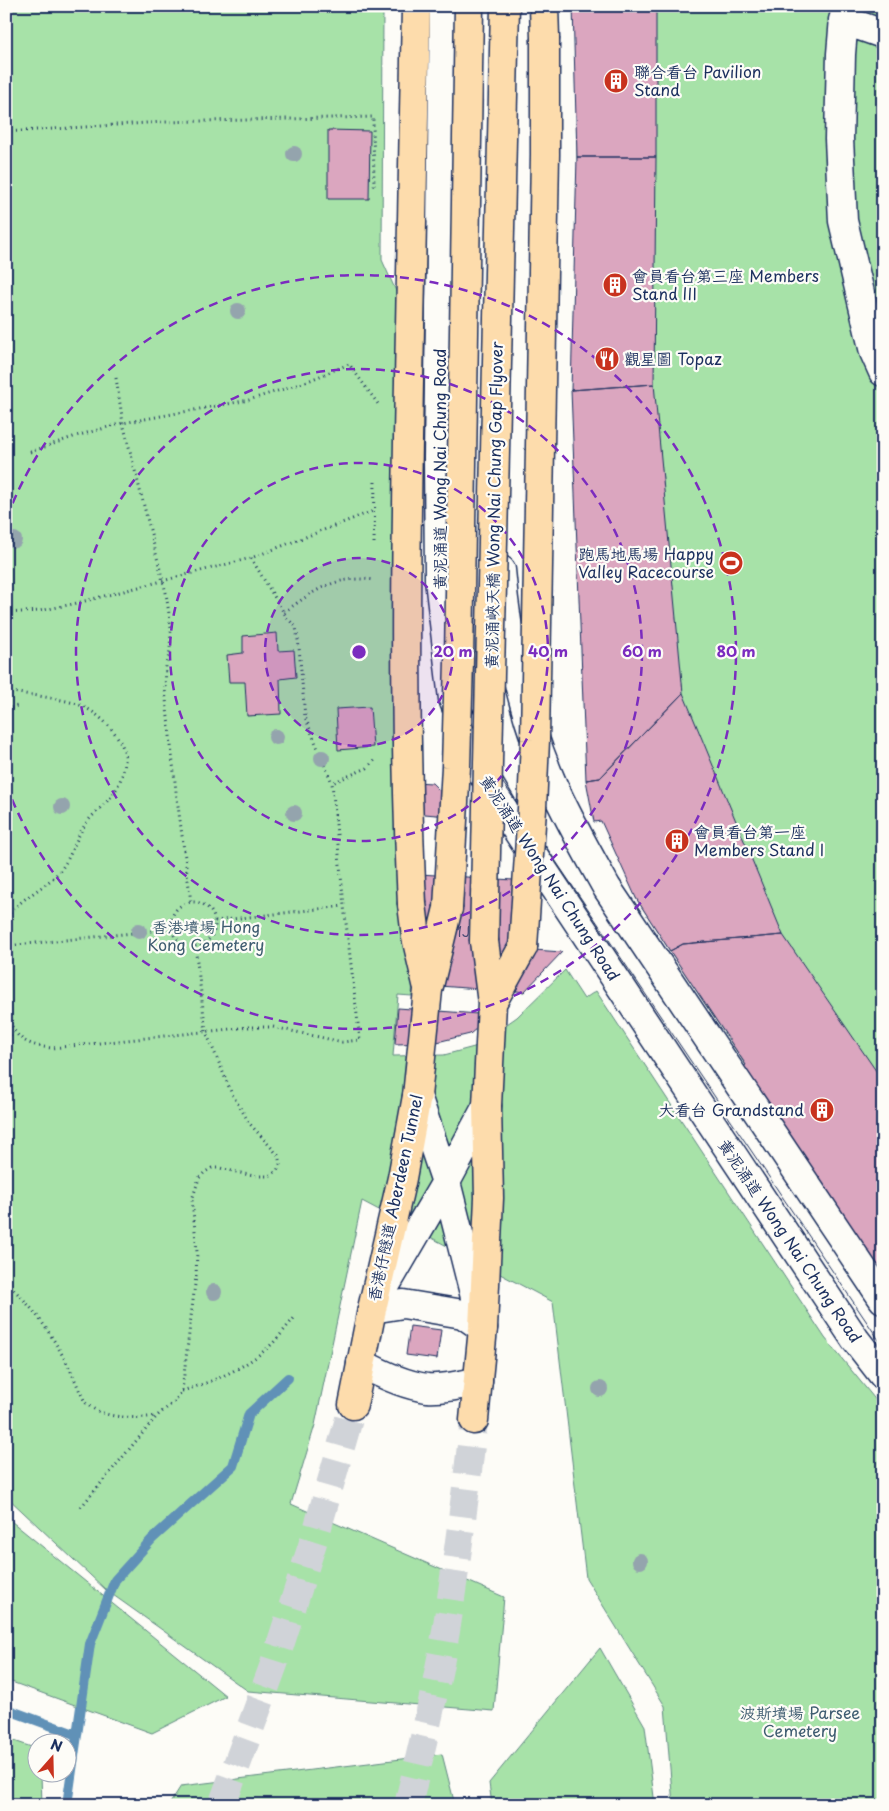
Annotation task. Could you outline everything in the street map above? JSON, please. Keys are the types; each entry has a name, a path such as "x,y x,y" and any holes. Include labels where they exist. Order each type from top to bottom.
{"highway":[{"path":"416,6 405,575 406,796 412,904 416,937 428,990"},
{"name":"黃泥涌峽天橋 Wong Nai Chung Gap Flyover","path":"428,990 448,908 455,776 469,6"},
{"name":"黃泥涌峽天橋 Wong Nai Chung Gap Flyover","path":"492,1003 484,931 505,6"},
{"path":"474,1420 483,1328 488,1205 488,1098 492,1003 523,947 532,809 545,154 544,6"},
{"name":"香港仔隧道 Aberdeen Tunnel","path":"353,1405 372,1309 402,1178 418,1089 428,990"}],"street":[{"name":"黃泥涌道 Wong Nai Chung Road","path":"444,6 438,458 439,580 453,699 482,771 542,869 855,1339 883,1375"},
{"path":"510,6 498,512 503,593 519,682 532,729 552,784 607,888 883,1299"},
{"path":"883,34 844,13 839,139 842,221 874,352 883,372"},
{"path":"418,1089 446,1182 483,1328"},
{"path":"372,1309 446,1182 488,1098"},
{"path":"372,1309 403,1304 463,1314 483,1328"},
{"path":"361,1362 385,1376 428,1388 466,1385 478,1382"}],"path":[{"path":"6,132 163,122 373,117 374,188"},
{"path":"30,452 76,436 123,423 249,400 303,383 349,364 378,404"},
{"path":"116,378 123,423 163,581 171,628 165,690 191,902"},
{"path":"6,612 39,610 73,604 251,558 373,511"},
{"path":"6,998 10,1020 15,1033 21,1040 38,1047 52,1048 249,1027 272,1027 342,1042 360,1040 332,783 305,717 296,627 284,612 251,558"},
{"path":"284,612 324,586 343,580 375,580"},
{"path":"6,691 75,703 95,714 110,727 119,740 126,761 113,794 77,836 69,855 58,873 12,910 6,919"},
{"path":"6,709 17,706"},
{"path":"332,783 367,768"},
{"path":"191,902 197,902 207,907 214,916 215,921 212,936 205,943 195,946 180,942 172,929 173,914 178,908 191,902"},
{"path":"215,921 344,906"},
{"path":"6,946 172,929"},
{"path":"81,1507 157,1416 175,1401 182,1391 196,1276 197,1252 192,1200 199,1178 212,1168 220,1168 253,1176 269,1176 277,1171 280,1164 278,1155 250,1124 232,1094 211,1047 206,1032 195,946"},
{"path":"6,1037 15,1033"},
{"path":"6,1283 32,1309 54,1339 79,1385 86,1403 102,1413 123,1417 146,1418 157,1416"},
{"path":"182,1391 230,1374 252,1360 272,1344 295,1317"}],"green space":[{"name":"香港墳場 Hong Kong Cemetery","path":"6,6 383,6 382,260 400,300 418,874 412,996 398,995 393,1056 444,1055 474,1047 517,1017 565,970 584,999 596,991 825,1338 883,1409 883,1805 673,1805 665,1706 586,1578 553,1302 362,1201 315,1425 291,1504 504,1597 494,1711 248,1691 106,1590 6,1496"},
{"name":"跑馬地馬場 Happy Valley Racecourse","path":"576,6 883,6 883,1272 636,898 577,157"},
{"path":"6,1517 226,1696 152,1733 6,1680"},
{"path":"600,1648 645,1726 655,1805 492,1805 489,1783"},
{"path":"6,1738 28,1746 28,1784 41,1784 42,1805 6,1805"},
{"path":"442,1754 455,1805 169,1805 181,1786"}],"building":[{"name":"聯合看台 Pavilion Stand","path":"573,6 656,6 656,157 577,157"},
{"path":"328,130 370,131 369,199 328,199"},
{"name":"會員看台第三座 Members Stand III","path":"577,157 656,157 654,384 571,390"},
{"path":"654,384 683,693 600,778 586,780 571,390"},
{"path":"277,633 278,651 294,650 296,677 280,679 281,714 247,716 245,682 229,682 227,655 243,653 243,636"},
{"name":"會員看台第一座 Members Stand I","path":"683,693 783,935 683,944 670,951 636,898 601,821 594,822 586,780 600,778"},
{"path":"370,707 373,747 338,750 336,709"},
{"path":"415,782 432,783 449,800 448,816 413,813"},
{"path":"420,874 513,880 506,991 413,984"},
{"name":"大看台 Grandstand","path":"783,935 883,1081 883,1290 736,1071 746,1065 670,951 683,944"},
{"path":"534,950 562,952 524,992 516,991 518,963"},
{"path":"398,1008 492,1015 470,1034 433,1043 395,1044"},
{"path":"410,1326 441,1330 437,1359 406,1355"}],"waterway":[{"path":"67,1805 90,1644 115,1580 153,1538 233,1466 249,1414 288,1378"},
{"path":"6,1709 74,1734"}],"tunnel":[{"path":"222,1805 274,1664 317,1530 353,1405"},
{"path":"408,1805 446,1631 474,1420"}],"tram line":[{"path":"464,6 452,621 456,662 465,702 480,741 499,777 883,1346"}],"place":[{"name":"聯合看台 Pavilion Stand","path":"616,81"},
{"name":"會員看台第三座 Members Stand III","path":"615,285"},
{"name":"觀星圖 Topaz","path":"607,359"},
{"name":"跑馬地馬場 Happy Valley Racecourse","path":"731,563"},
{"name":"會員看台第一座 Members Stand I","path":"677,841"},
{"name":"大看台 Grandstand","path":"822,1110"}],"park label":[{"name":"波斯墳場 Parsee Cemetery","path":"800,1722"}]}
